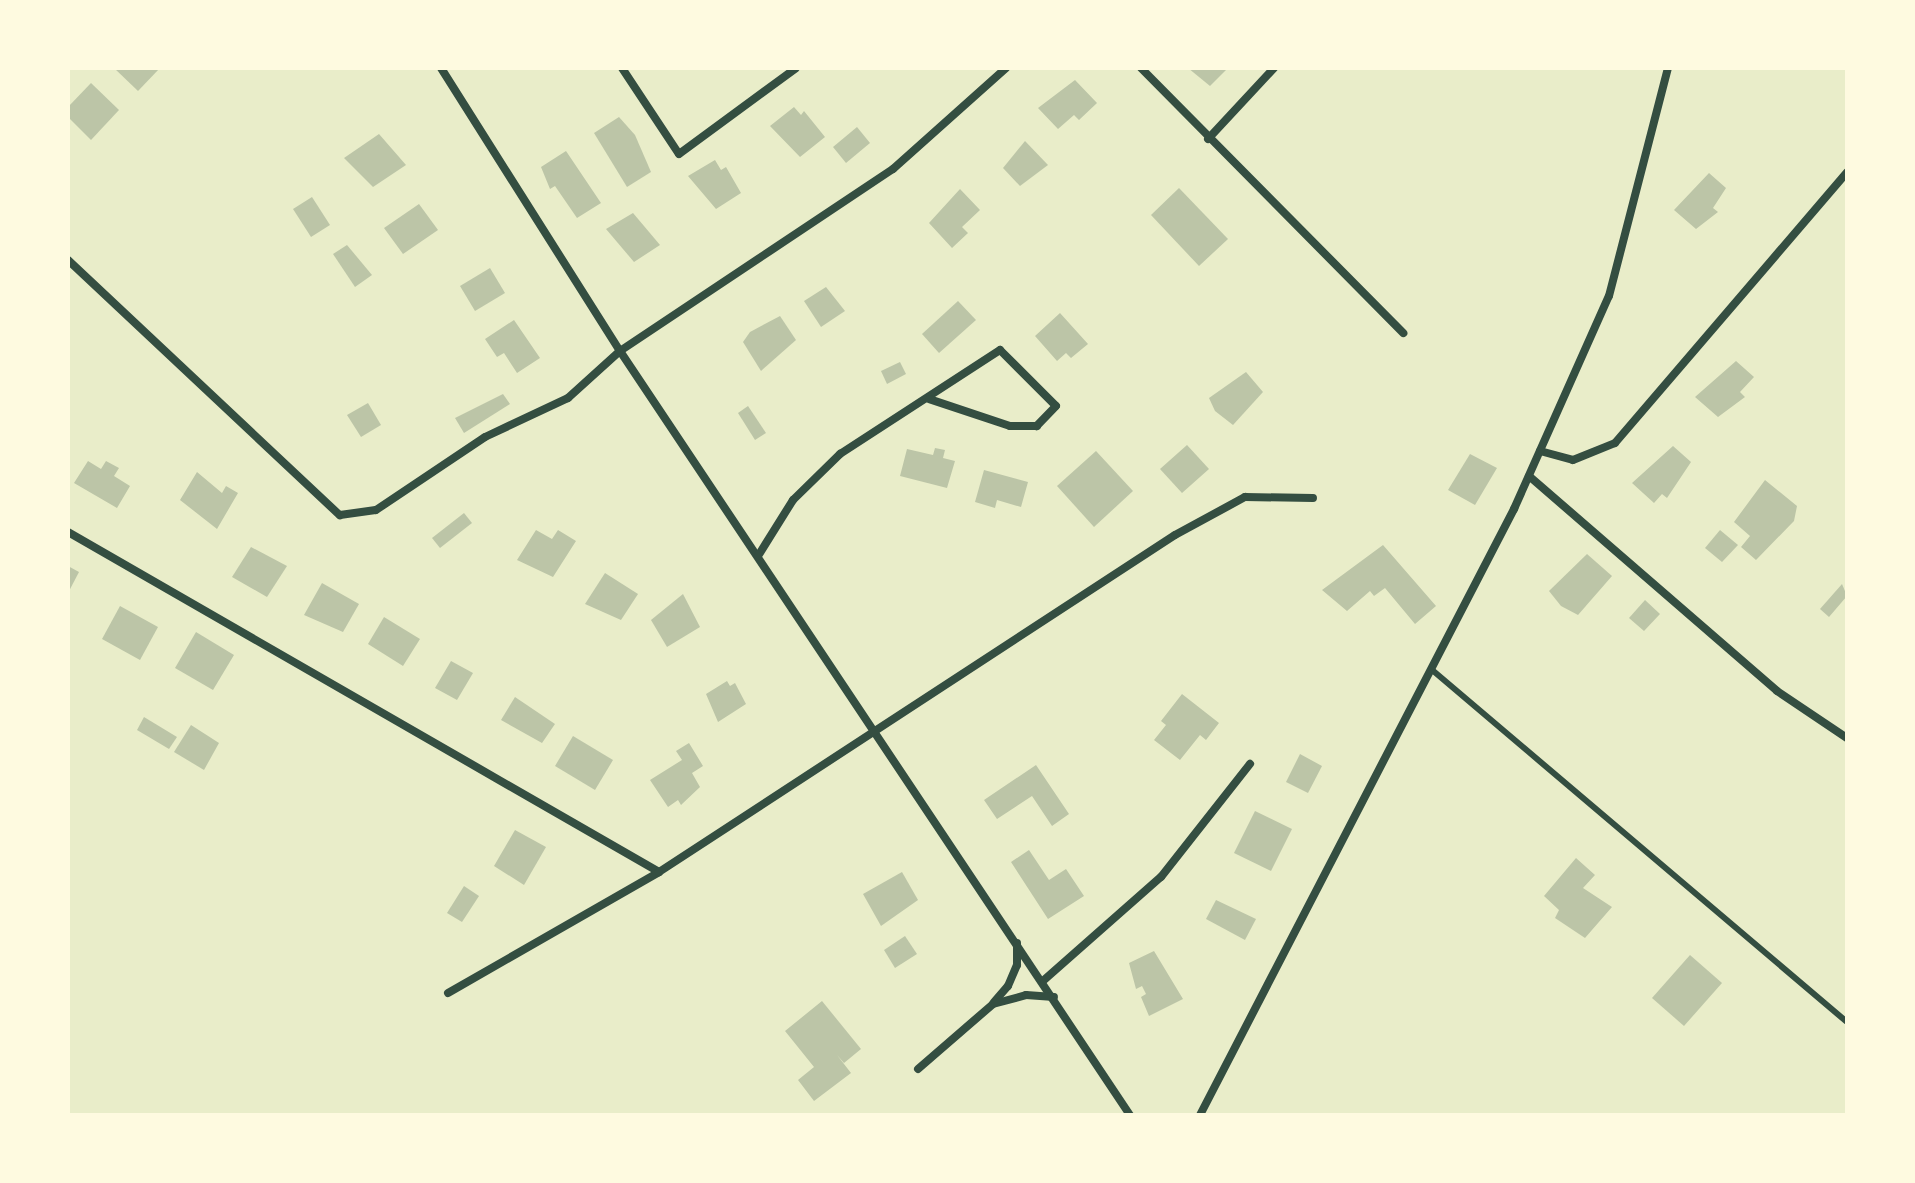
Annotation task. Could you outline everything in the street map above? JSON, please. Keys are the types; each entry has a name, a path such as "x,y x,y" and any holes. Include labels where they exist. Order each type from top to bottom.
{"street":[{"path":"441,68 620,351 758,556 873,735 1044,980 1130,1115"},
{"path":"622,68 679,154 796,68"},
{"path":"68,260 340,515 376,510 485,437 568,398 620,351 893,169 1006,68"},
{"path":"1141,68 1403,333"},
{"path":"1208,139 1274,68"},
{"path":"1200,1115 1529,476 1609,296 1668,68"},
{"path":"1540,451 1573,460 1615,443 1847,172"},
{"path":"758,556 793,500 840,454 1000,350 1056,406 1037,426 1010,426 929,399"},
{"path":"1529,476 1777,691 1847,738"},
{"path":"448,993 659,872 1175,535 1245,497 1313,498"},
{"path":"68,532 659,872"},
{"path":"1044,980 1161,877 1250,764"},
{"path":"918,1069 993,1004 1008,986 1017,965 1017,942"},
{"path":"993,1004 1026,995 1054,997"}],"lane":[{"path":"1431,669 1847,1022"}],"building":[{"path":"114,68 160,68 138,91"},
{"path":"1188,68 1228,68 1210,86"},
{"path":"1075,80 1097,103 1079,120 1074,115 1058,129 1038,108"},
{"path":"91,83 119,110 91,140 68,117 68,107"},
{"path":"794,107 801,115 804,111 825,137 800,157 770,126"},
{"path":"619,117 635,135 651,172 627,187 594,133"},
{"path":"857,127 870,143 846,163 833,147"},
{"path":"379,134 406,165 373,187 344,158"},
{"path":"1025,141 1048,165 1020,186 1003,168"},
{"path":"566,151 601,203 577,218 555,186 550,189 541,167"},
{"path":"715,160 721,170 726,167 741,193 716,209 688,176"},
{"path":"1709,173 1726,188 1713,208 1718,212 1696,229 1674,210"},
{"path":"1179,188 1228,239 1199,266 1151,215"},
{"path":"960,189 980,210 962,227 968,233 952,248 929,223"},
{"path":"312,197 330,225 311,237 293,209"},
{"path":"419,204 438,230 403,254 384,228"},
{"path":"633,213 660,245 634,262 606,229"},
{"path":"347,245 372,275 355,287 333,254"},
{"path":"490,268 505,293 475,311 460,286"},
{"path":"826,287 845,311 821,327 804,301"},
{"path":"958,301 976,320 939,353 922,334"},
{"path":"1060,313 1088,344 1071,358 1066,353 1057,361 1035,336"},
{"path":"780,316 796,340 761,371 743,342 750,332"},
{"path":"514,320 540,358 517,373 504,353 497,357 485,339"},
{"path":"1736,361 1754,377 1740,392 1745,397 1718,417 1695,397"},
{"path":"900,362 906,374 887,384 881,371"},
{"path":"1246,372 1263,392 1233,425 1215,411 1209,398"},
{"path":"503,394 510,404 464,433 455,418"},
{"path":"368,403 381,425 361,437 347,415"},
{"path":"748,406 766,433 755,440 738,413"},
{"path":"1187,445 1209,469 1182,493 1160,469"},
{"path":"1673,446 1691,462 1667,498 1662,494 1654,503 1632,483"},
{"path":"935,448 945,450 943,458 955,461 947,488 900,476 907,449 933,455"},
{"path":"1096,451 1133,491 1094,527 1057,486"},
{"path":"1470,454 1497,468 1475,505 1448,490"},
{"path":"88,461 101,469 106,461 119,468 114,476 130,486 117,508 74,483"},
{"path":"984,470 1028,482 1021,507 997,500 995,508 975,502"},
{"path":"197,472 222,493 226,486 238,493 217,529 180,500"},
{"path":"1765,480 1797,506 1794,521 1756,560 1741,547 1750,536 1734,522"},
{"path":"464,513 472,523 440,548 432,538"},
{"path":"536,530 552,539 558,530 576,541 553,577 517,560"},
{"path":"1720,530 1738,545 1722,562 1705,548"},
{"path":"1383,545 1436,606 1415,624 1385,588 1374,596 1370,591 1347,611 1322,590"},
{"path":"251,547 287,566 267,597 232,577"},
{"path":"1587,554 1612,576 1578,615 1561,606 1549,591"},
{"path":"68,566 79,572 68,593"},
{"path":"605,573 638,594 621,620 585,604"},
{"path":"322,583 359,604 343,632 304,615"},
{"path":"1842,584 1847,596 1829,617 1820,609"},
{"path":"683,594 700,627 667,647 651,620"},
{"path":"1645,600 1660,614 1644,631 1629,618"},
{"path":"120,606 158,627 140,660 102,639"},
{"path":"384,617 420,639 403,666 368,644"},
{"path":"196,632 234,655 213,690 175,668"},
{"path":"451,661 473,673 457,700 435,688"},
{"path":"727,681 730,686 735,683 746,704 718,722 706,694"},
{"path":"1182,694 1219,723 1206,740 1200,735 1180,760 1154,740 1166,725 1161,721"},
{"path":"515,697 555,724 542,743 501,720"},
{"path":"144,717 177,737 169,749 137,730"},
{"path":"191,725 219,743 204,770 174,752"},
{"path":"573,736 613,760 595,790 555,766"},
{"path":"689,743 703,766 692,773 700,787 681,805 678,800 668,807 650,780 682,760 676,751"},
{"path":"1300,754 1322,766 1308,793 1286,782"},
{"path":"1036,765 1069,814 1052,826 1032,796 997,819 984,800"},
{"path":"1255,811 1292,829 1271,871 1234,853"},
{"path":"515,830 546,847 524,885 494,866"},
{"path":"1029,850 1049,880 1066,869 1084,896 1048,919 1011,862"},
{"path":"1576,858 1595,875 1583,888 1612,907 1585,938 1555,918 1559,910 1544,896"},
{"path":"902,872 918,900 881,926 863,894"},
{"path":"464,886 479,896 462,922 447,913"},
{"path":"1216,900 1256,919 1245,940 1206,919"},
{"path":"905,936 917,954 895,968 884,950"},
{"path":"1154,951 1183,999 1149,1016 1141,997 1146,994 1142,986 1136,989 1129,963"},
{"path":"1690,955 1722,983 1684,1026 1652,998"},
{"path":"822,1001 861,1049 844,1063 837,1055 851,1073 814,1101 798,1080 814,1067 785,1031"}]}
